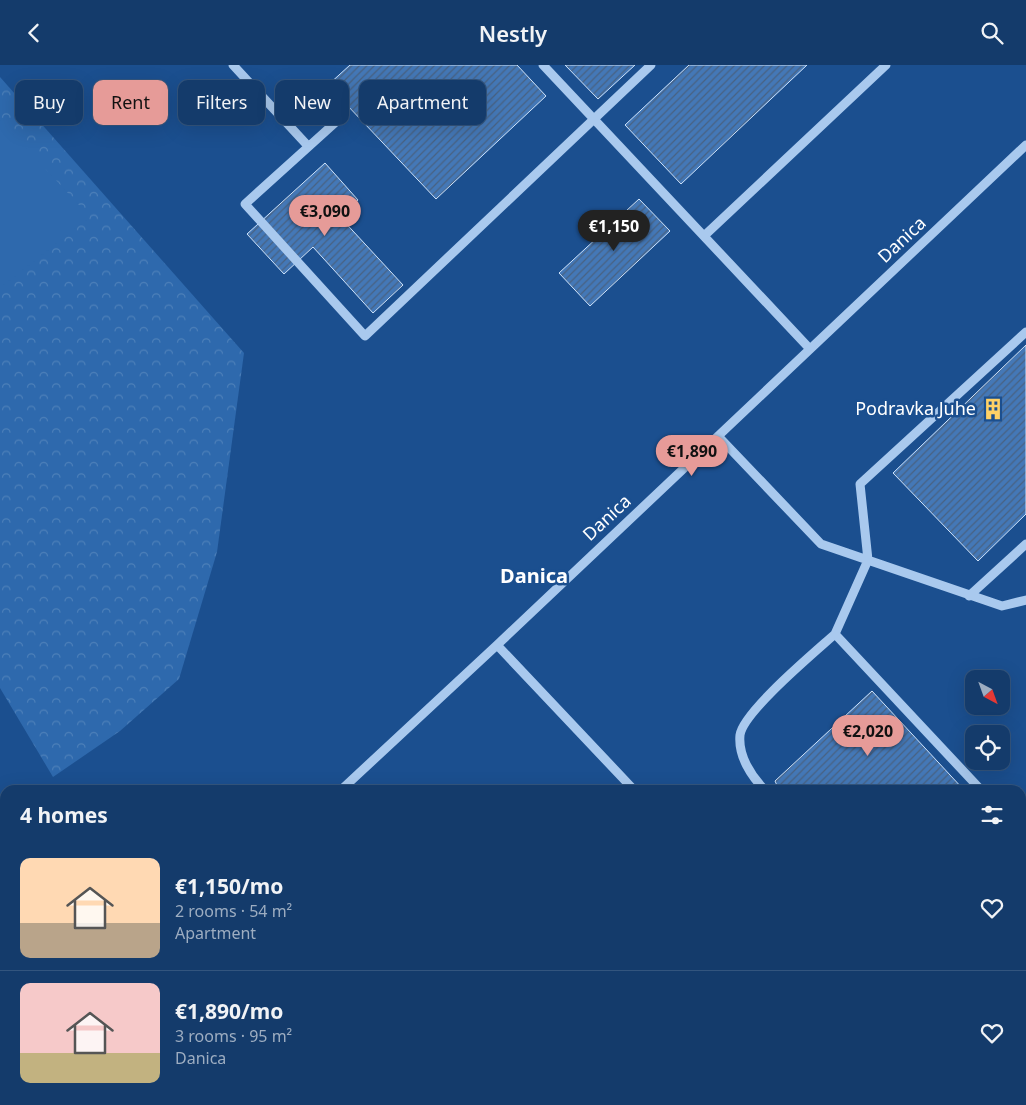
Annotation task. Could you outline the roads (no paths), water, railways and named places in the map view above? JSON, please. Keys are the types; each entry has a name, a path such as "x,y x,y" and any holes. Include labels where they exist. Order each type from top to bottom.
{"street":[{"path":"232,65 308,146"},
{"path":"543,65 810,349"},
{"path":"332,125 245,204 365,336 651,65"},
{"path":"704,237 886,65"},
{"name":"Danica","path":"346,785 1026,145"},
{"path":"760,785 747,769 742,752 740,734 748,718 760,704 835,634 868,561 860,484 1026,332"},
{"path":"718,436 821,544 1002,606 1026,600"},
{"path":"969,596 1026,544"},
{"path":"835,634 976,785"},
{"path":"497,645 629,785"}],"place":[{"name":"Podravka Juhe","path":"993,409"}],"district":[{"name":"Danica","path":"534,576"}]}
